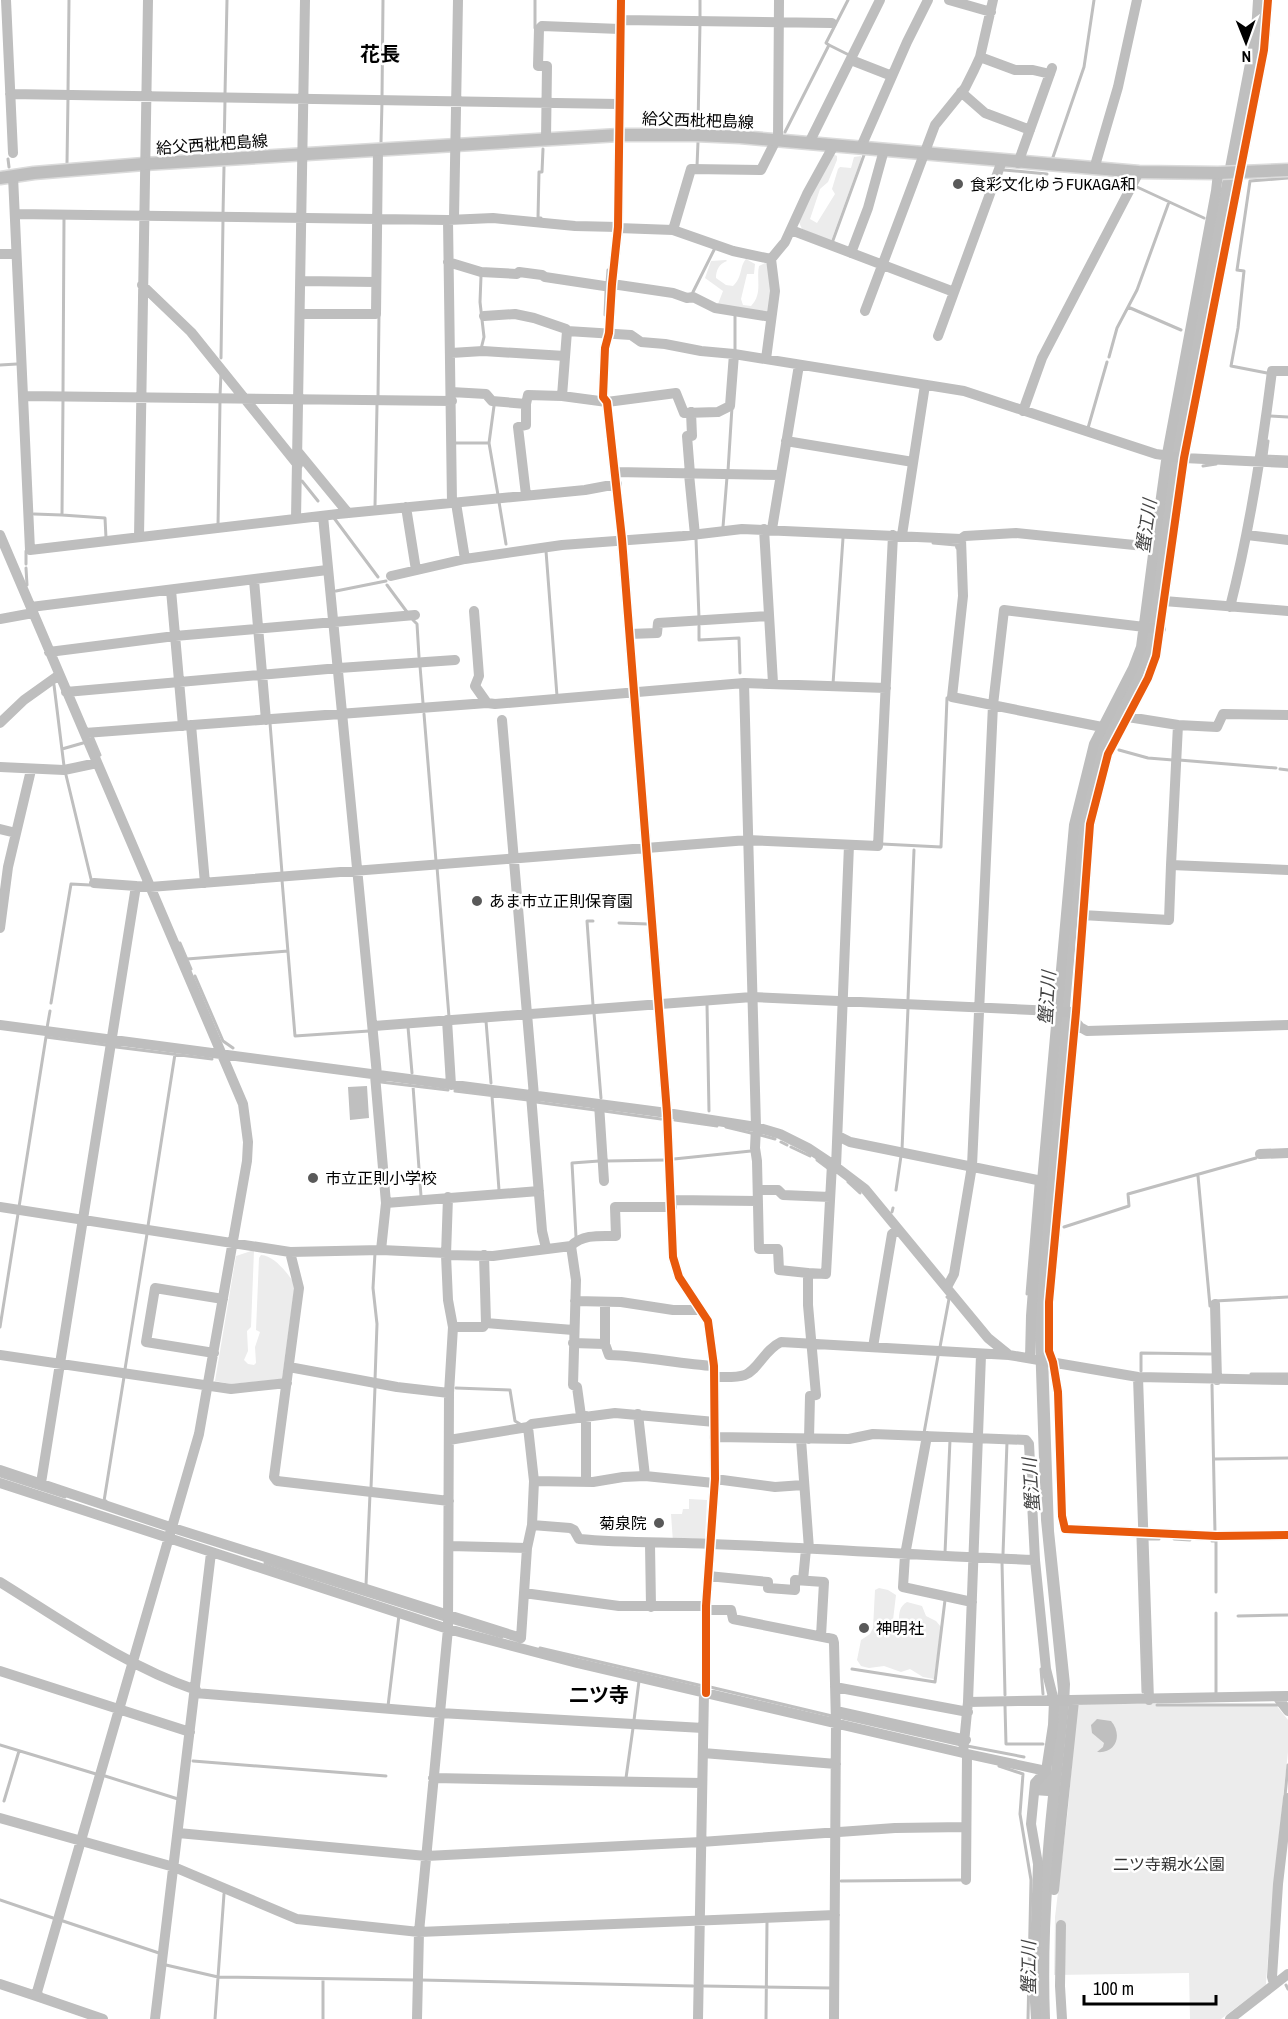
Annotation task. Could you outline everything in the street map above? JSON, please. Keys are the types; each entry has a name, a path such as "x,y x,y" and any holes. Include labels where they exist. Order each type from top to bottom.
{"main road":[{"name":"給父西枇杷島線","path":"0,178 144,164 619,135 695,135 777,140 1139,172 1218,173 1288,170"}],"street":[{"path":"6,0 13,153"},
{"path":"140,537 147,0"},
{"path":"296,519 300,399 305,0"},
{"path":"458,0 455,145 448,262 454,503 465,559"},
{"path":"621,0 618,227 611,286 609,333 605,348 603,397 607,402 622,539 667,1113 675,1269 708,1322 714,1372 714,1481 706,1608 698,2019"},
{"path":"673,230 691,169 761,170 777,140 779,0"},
{"path":"809,143 880,0"},
{"path":"861,147 928,0"},
{"path":"949,0 991,12"},
{"path":"865,311 935,125 961,92 980,57 993,0"},
{"path":"1094,169 1118,87 1137,0"},
{"path":"1268,0 1264,50 1184,458 1156,656 1148,678 1108,754 1090,824 1050,1302 1049,1352 1058,1392 1062,1516 1065,1529 1216,1536 1288,1534"},
{"path":"546,139 547,66 538,66 539,29 542,26 832,22"},
{"path":"980,57 1015,70 1051,71 1018,163"},
{"path":"851,60 892,76"},
{"path":"961,92 985,113 1030,130"},
{"path":"10,94 619,104"},
{"path":"766,359 775,281 771,259 785,242 807,194 834,145"},
{"path":"301,314 376,314 378,150"},
{"path":"851,253 868,208 884,150"},
{"path":"938,336 1002,161"},
{"path":"1023,411 1042,358 1139,172"},
{"path":"1032,1358 1031,1316 1074,825 1094,744 1132,668 1145,627 1167,454 1218,173"},
{"path":"13,176 30,550 348,513 585,490 617,484"},
{"path":"15,214 377,219 494,218 575,226 673,230 733,251 771,259"},
{"path":"791,230 954,292"},
{"path":"0,254 16,254"},
{"path":"448,262 481,272 517,274 519,272 673,293 687,298 693,297 715,308 771,317"},
{"path":"301,281 376,282"},
{"path":"142,285 191,332 298,465"},
{"path":"484,316 515,314 566,329 567,332 631,335 642,342 734,354 964,391 1156,454 1184,458 1288,463"},
{"path":"562,396 567,332"},
{"path":"450,353 483,351 565,356"},
{"path":"526,495 518,427 525,424 528,395 562,396 607,402 675,393 684,412 718,412 730,406 734,354"},
{"path":"773,683 769,616 768,529 799,365"},
{"path":"1230,607 1261,462 1272,371 1288,371"},
{"path":"94,883 150,887 748,840 878,846 886,688 898,535 913,462 925,385"},
{"path":"24,396 300,399 452,397 486,394 492,401 526,404"},
{"path":"691,412 692,436 687,436 695,535"},
{"path":"786,441 913,462"},
{"path":"298,452 348,513"},
{"path":"615,472 780,475"},
{"path":"406,507 416,570"},
{"path":"323,516 374,1026 386,1203 381,1250"},
{"path":"391,576 465,559 562,545 695,535 742,529 961,539 964,536 1016,533 1154,547"},
{"path":"0,535 5,557 32,610 243,1104 248,1142 247,1161 200,1434 37,1992 39,1997"},
{"path":"1247,536 1288,540"},
{"path":"961,539 963,596 952,697 1102,727"},
{"path":"0,619 32,610 327,570"},
{"path":"254,580 266,720"},
{"path":"171,590 179,681 187,726 205,883"},
{"path":"1164,601 1288,611"},
{"path":"947,1287 954,1274 972,1166 993,705 1004,610 1160,629"},
{"path":"474,611 479,676 474,686 487,703"},
{"path":"49,652 175,636 416,615"},
{"path":"629,634 657,633 658,623 769,616"},
{"path":"66,692 262,674 455,660"},
{"path":"0,723 24,700 59,675"},
{"path":"85,733 495,704 744,683 886,688"},
{"path":"744,683 759,1249 778,1250 779,1270 826,1274 830,1197 838,1136 849,845"},
{"path":"1128,717 1178,725 1217,728 1223,714 1288,715"},
{"path":"502,720 542,1231 546,1248"},
{"path":"1082,915 1169,920 1178,725"},
{"path":"0,767 64,770 97,763"},
{"path":"0,928 8,867 31,770"},
{"path":"0,829 16,833"},
{"path":"1171,865 1288,870"},
{"path":"41,1483 136,886"},
{"path":"374,1026 752,997 843,999 1058,1010 1075,1015"},
{"path":"1075,1015 1080,1027 1087,1031 1288,1025"},
{"path":"447,1020 451,1085"},
{"path":"0,1025 667,1113 756,1127 780,1134 808,1148 865,1189 988,1338 1009,1355"},
{"path":"599,1104 604,1181"},
{"path":"838,1136 850,1142 1042,1181"},
{"path":"1260,1154 1288,1154"},
{"path":"0,1207 290,1252 381,1250 493,1256 571,1246 577,1240 586,1237 616,1236 615,1207 758,1195 778,1190 783,1195 830,1197"},
{"path":"386,1203 539,1191"},
{"path":"417,2019 419,1932 448,1622 449,1393 453,1327 448,1300 446,1254 448,1197"},
{"path":"873,1347 892,1234 898,1228"},
{"path":"571,1246 576,1280 573,1385 577,1387 583,1416 586,1482"},
{"path":"290,1252 299,1288 274,1477 277,1480 449,1501"},
{"path":"453,1327 483,1327 486,1323 484,1256"},
{"path":"803,1580 807,1549 806,1490 803,1485 805,1439 810,1396 816,1395 808,1305 808,1273"},
{"path":"213,1353 146,1342 155,1288 223,1299"},
{"path":"575,1301 621,1302 674,1310 699,1310"},
{"path":"605,1302 605,1344 609,1355 714,1372 744,1375 753,1370 771,1347 781,1342 1009,1355 1138,1377 1288,1380"},
{"path":"1215,1304 1216,1380"},
{"path":"486,1323 573,1330"},
{"path":"573,1343 605,1344"},
{"path":"0,1355 231,1389 287,1383"},
{"path":"966,1880 965,1748 981,1355"},
{"path":"290,1367 397,1387 449,1393"},
{"path":"1138,1377 1149,1700"},
{"path":"449,1440 528,1427 532,1424 615,1413 715,1422"},
{"path":"638,1414 645,1476"},
{"path":"0,1470 41,1483 171,1534 211,1553 448,1622 521,1638 534,1481 528,1427"},
{"path":"714,1437 849,1439 873,1434 1026,1440 1029,1444 1035,1560 1046,1669 1054,1701 1046,1771 1035,1783 1030,1824 1038,1864 1034,1985 1036,2019"},
{"path":"927,1436 905,1555 903,1587 972,1602"},
{"path":"534,1481 586,1482 645,1476 775,1486 803,1485"},
{"path":"0,1483 171,1534 577,1663 836,1717 965,1748 1046,1771"},
{"path":"532,1525 570,1528 574,1530 579,1539 650,1544 710,1544 1035,1560"},
{"path":"650,1544 651,1607"},
{"path":"449,1546 527,1548"},
{"path":"155,2019 211,1553"},
{"path":"708,1576 768,1582 768,1588 795,1590 795,1580 824,1582 821,1636"},
{"path":"0,1582 134,1663 195,1692 440,1713 703,1728"},
{"path":"524,1593 619,1606 706,1608 731,1611 733,1619 833,1639 836,1717 834,2019"},
{"path":"0,1671 190,1732"},
{"path":"835,1687 968,1707 1054,1701 1283,1697 1288,1711"},
{"path":"1054,1890 1074,1701"},
{"path":"703,1753 836,1764"},
{"path":"434,1778 702,1783"},
{"path":"1274,1984 1272,1977 1283,1886 1288,1798"},
{"path":"0,1818 174,1867 297,1919 419,1932 835,1915"},
{"path":"178,1833 426,1856 701,1842 895,1828 966,1827"},
{"path":"1061,1925 1062,2019"},
{"path":"1230,2019 1288,1974"},
{"path":"0,1984 103,2019"}],"green space":[{"path":"833,154 837,156 837,160 828,182 820,189 810,219 817,223 835,194 832,189 838,169 840,167 851,168 854,157 861,156 861,159 831,241 802,229 798,220"},
{"path":"746,259 755,264 754,274 747,274 741,299 743,305 751,306 755,301 758,291 759,266 768,264 772,285 769,314 718,304 723,291 705,278 711,261 726,260 719,268 716,278 726,285 733,286"},
{"path":"254,1250 251,1327 247,1331 248,1351 244,1360 248,1364 256,1363 255,1347 260,1332 256,1330 261,1255 276,1262 295,1284 282,1379 231,1384 215,1381 236,1256"},
{"path":"689,1499 707,1500 705,1539 673,1542 671,1514 682,1514 683,1509 689,1509"},
{"path":"879,1588 896,1595 893,1620 890,1622 889,1630 898,1632 901,1608 907,1602 922,1606 926,1616 936,1621 941,1627 934,1679 923,1677 910,1669 901,1672 884,1666 869,1668 861,1666 857,1660 861,1640 870,1634 873,1628 875,1590"},
{"name":"二ツ寺親水公園","path":"1080,1704 1276,1705 1288,1720 1288,1752 1266,1985 1221,2019 1190,2019 1189,1973 1054,1975 1055,1917 1077,1706"}],"shaded area":[{"path":"1253,0 1264,0 1259,50 1153,650 1086,824 1070,1006 1072,1015 1048,1356 1054,1531 1070,1684 1051,1901 1050,2019 1039,2019 1039,1907 1048,1796 1034,1795 1035,1787 1051,1771 1058,1690 1041,1520 1034,1310 1077,824 1097,746 1135,669 1169,459 1251,32"},
{"path":"367,1086 369,1118 350,1120 348,1087"},
{"path":"1097,1719 1111,1721 1117,1732 1113,1747 1104,1752 1097,1752 1104,1743 1092,1733 1091,1725"}],"waterway":[{"path":"68,92 69,0"},
{"path":"225,94 227,0"},
{"path":"382,98 383,0"},
{"path":"535,0 535,28"},
{"path":"700,0 700,18"},
{"path":"829,45 826,43 848,0"},
{"path":"1052,160 1084,67 1094,0"},
{"path":"698,126 700,23"},
{"path":"785,132 829,45 849,55"},
{"path":"67,163 68,98"},
{"path":"224,152 225,100"},
{"path":"381,142 382,102"},
{"path":"697,166 698,142"},
{"path":"541,218 538,218 539,172 542,172 543,149"},
{"path":"832,243 864,155"},
{"path":"8,159 9,167"},
{"path":"223,214 224,167"},
{"path":"1004,170 1047,174"},
{"path":"1267,373 1231,366 1244,271 1237,270 1250,181 1288,178"},
{"path":"1137,187 1204,218"},
{"path":"1109,357 1117,328 1137,290 1169,202"},
{"path":"63,393 64,218"},
{"path":"221,358 223,220"},
{"path":"693,292 715,248"},
{"path":"607,283 608,270"},
{"path":"481,276 480,302 484,337 481,349"},
{"path":"605,315 606,291"},
{"path":"1128,307 1181,330"},
{"path":"378,397 379,315"},
{"path":"735,315 735,351"},
{"path":"1089,428 1107,362"},
{"path":"0,365 17,364"},
{"path":"220,396 221,373"},
{"path":"63,399 62,515 105,518 106,538"},
{"path":"218,526 220,401"},
{"path":"375,506 377,405"},
{"path":"494,406 489,443 498,495"},
{"path":"728,471 732,407"},
{"path":"1270,416 1288,417"},
{"path":"1268,441 1266,456 1288,457"},
{"path":"454,443 489,443"},
{"path":"1203,466 1216,464"},
{"path":"723,527 727,477"},
{"path":"302,481 318,501"},
{"path":"499,502 506,544"},
{"path":"34,514 62,515"},
{"path":"334,518 378,577"},
{"path":"833,684 843,538"},
{"path":"696,539 699,618"},
{"path":"933,543 956,545 957,548"},
{"path":"26,551 26,564"},
{"path":"546,551 557,696"},
{"path":"26,568 27,585"},
{"path":"336,591 386,581"},
{"path":"387,585 407,612"},
{"path":"413,620 417,624 419,657"},
{"path":"699,626 699,640 739,638 740,673"},
{"path":"420,666 423,703"},
{"path":"54,685 64,766"},
{"path":"882,844 941,847 947,698"},
{"path":"424,714 436,861"},
{"path":"270,723 282,873"},
{"path":"92,736 100,755"},
{"path":"62,749 83,743"},
{"path":"1119,750 1148,758 1173,760"},
{"path":"1179,760 1276,768"},
{"path":"1280,769 1288,770"},
{"path":"66,775 91,879"},
{"path":"908,999 914,850"},
{"path":"437,867 449,1017"},
{"path":"282,880 295,1036 369,1031"},
{"path":"51,1003 71,884 90,885"},
{"path":"593,921 587,921 593,1005"},
{"path":"619,923 648,924"},
{"path":"180,943 191,969"},
{"path":"187,959 288,951"},
{"path":"195,976 223,1041 233,1048"},
{"path":"707,1004 709,1111"},
{"path":"902,1150 908,1008"},
{"path":"47,1028 50,1011"},
{"path":"594,1013 601,1098"},
{"path":"484,1021 486,1021 491,1083"},
{"path":"408,1027 412,1073"},
{"path":"19,1207 46,1037 106,1045"},
{"path":"116,1047 212,1059"},
{"path":"148,1226 175,1054"},
{"path":"381,1082 448,1090"},
{"path":"413,1086 421,1196"},
{"path":"455,1091 528,1100"},
{"path":"492,1096 499,1190"},
{"path":"536,1102 595,1110"},
{"path":"604,1111 661,1119"},
{"path":"675,1120 717,1126"},
{"path":"726,1127 751,1133"},
{"path":"760,1135 775,1139"},
{"path":"781,1142 787,1145"},
{"path":"791,1147 810,1156"},
{"path":"674,1159 751,1151"},
{"path":"896,1190 901,1156"},
{"path":"1064,1227 1129,1206 1128,1194 1256,1158"},
{"path":"606,1159 606,1161 666,1160"},
{"path":"817,1160 829,1169"},
{"path":"576,1237 572,1163 599,1161"},
{"path":"1198,1176 1210,1306"},
{"path":"848,1182 860,1193"},
{"path":"1027,1294 1036,1185"},
{"path":"892,1212 893,1208"},
{"path":"0,1327 18,1214"},
{"path":"125,1369 147,1234"},
{"path":"375,1253 373,1288 377,1324 375,1380"},
{"path":"940,1347 949,1299 947,1297"},
{"path":"1215,1301 1288,1297"},
{"path":"1141,1371 1141,1353 1211,1354"},
{"path":"924,1433 938,1356"},
{"path":"1251,1374 1288,1374"},
{"path":"106,1501 104,1501 124,1377"},
{"path":"1212,1385 1215,1533"},
{"path":"371,1488 375,1387"},
{"path":"456,1388 510,1390 515,1421 520,1424"},
{"path":"945,1553 950,1440"},
{"path":"1003,1554 1007,1442"},
{"path":"1214,1459 1288,1458"},
{"path":"0,1476 65,1497"},
{"path":"366,1585 370,1494"},
{"path":"1138,1538 1143,1692"},
{"path":"1149,1539 1159,1539"},
{"path":"1174,1539 1190,1540"},
{"path":"1212,1541 1216,1541 1216,1592"},
{"path":"1002,1562 1005,1695"},
{"path":"265,1563 445,1620"},
{"path":"852,1669 935,1682 945,1600"},
{"path":"1216,1613 1216,1693"},
{"path":"388,1706 399,1615"},
{"path":"1238,1616 1288,1615"},
{"path":"451,1622 502,1637"},
{"path":"540,1648 703,1686"},
{"path":"1041,1669 1043,1694"},
{"path":"634,1720 639,1681"},
{"path":"710,1687 832,1716"},
{"path":"1157,1705 1278,1705"},
{"path":"1005,1706 1006,1744 1043,1744"},
{"path":"838,1717 961,1745"},
{"path":"626,1778 633,1728"},
{"path":"0,1745 96,1774"},
{"path":"967,1746 1024,1757"},
{"path":"4,1801 19,1751"},
{"path":"193,1761 386,1776"},
{"path":"1285,1796 1288,1765"},
{"name":"蟹江川","path":"999,1766 1023,1774 1020,1814 1031,1880 1028,2019"},
{"path":"105,1776 178,1799"},
{"path":"841,1881 962,1880"},
{"path":"215,2019 224,1894"},
{"path":"0,1900 53,1918"},
{"path":"63,1921 159,1953"},
{"path":"766,2019 767,1922"},
{"path":"166,1965 218,1977 414,1980"},
{"path":"323,1979 323,2019"},
{"path":"421,1980 693,1986"},
{"path":"1286,1985 1288,1989"},
{"path":"704,1986 831,1988"}],"cycle path":[{"path":"621,0 618,227 609,333 605,348 603,397 607,402 622,539 667,1113 673,1257 679,1277 708,1321 714,1366 715,1479 706,1606 706,1693"},
{"path":"1268,0 1264,50 1184,458 1156,656 1148,678 1108,754 1090,824 1076,1012 1049,1302 1049,1351 1058,1392 1062,1516 1065,1529 1216,1536 1288,1535"}],"place":[{"name":"食彩文化ゆうFUKAGA和","path":"958,184"},
{"name":"あま市立正則保育園","path":"477,901"},
{"name":"市立正則小学校","path":"313,1178"},
{"name":"菊泉院","path":"659,1523"},
{"name":"神明社","path":"864,1628"}],"district":[{"name":"花長","path":"380,53"},
{"name":"二ツ寺","path":"599,1694"}]}
